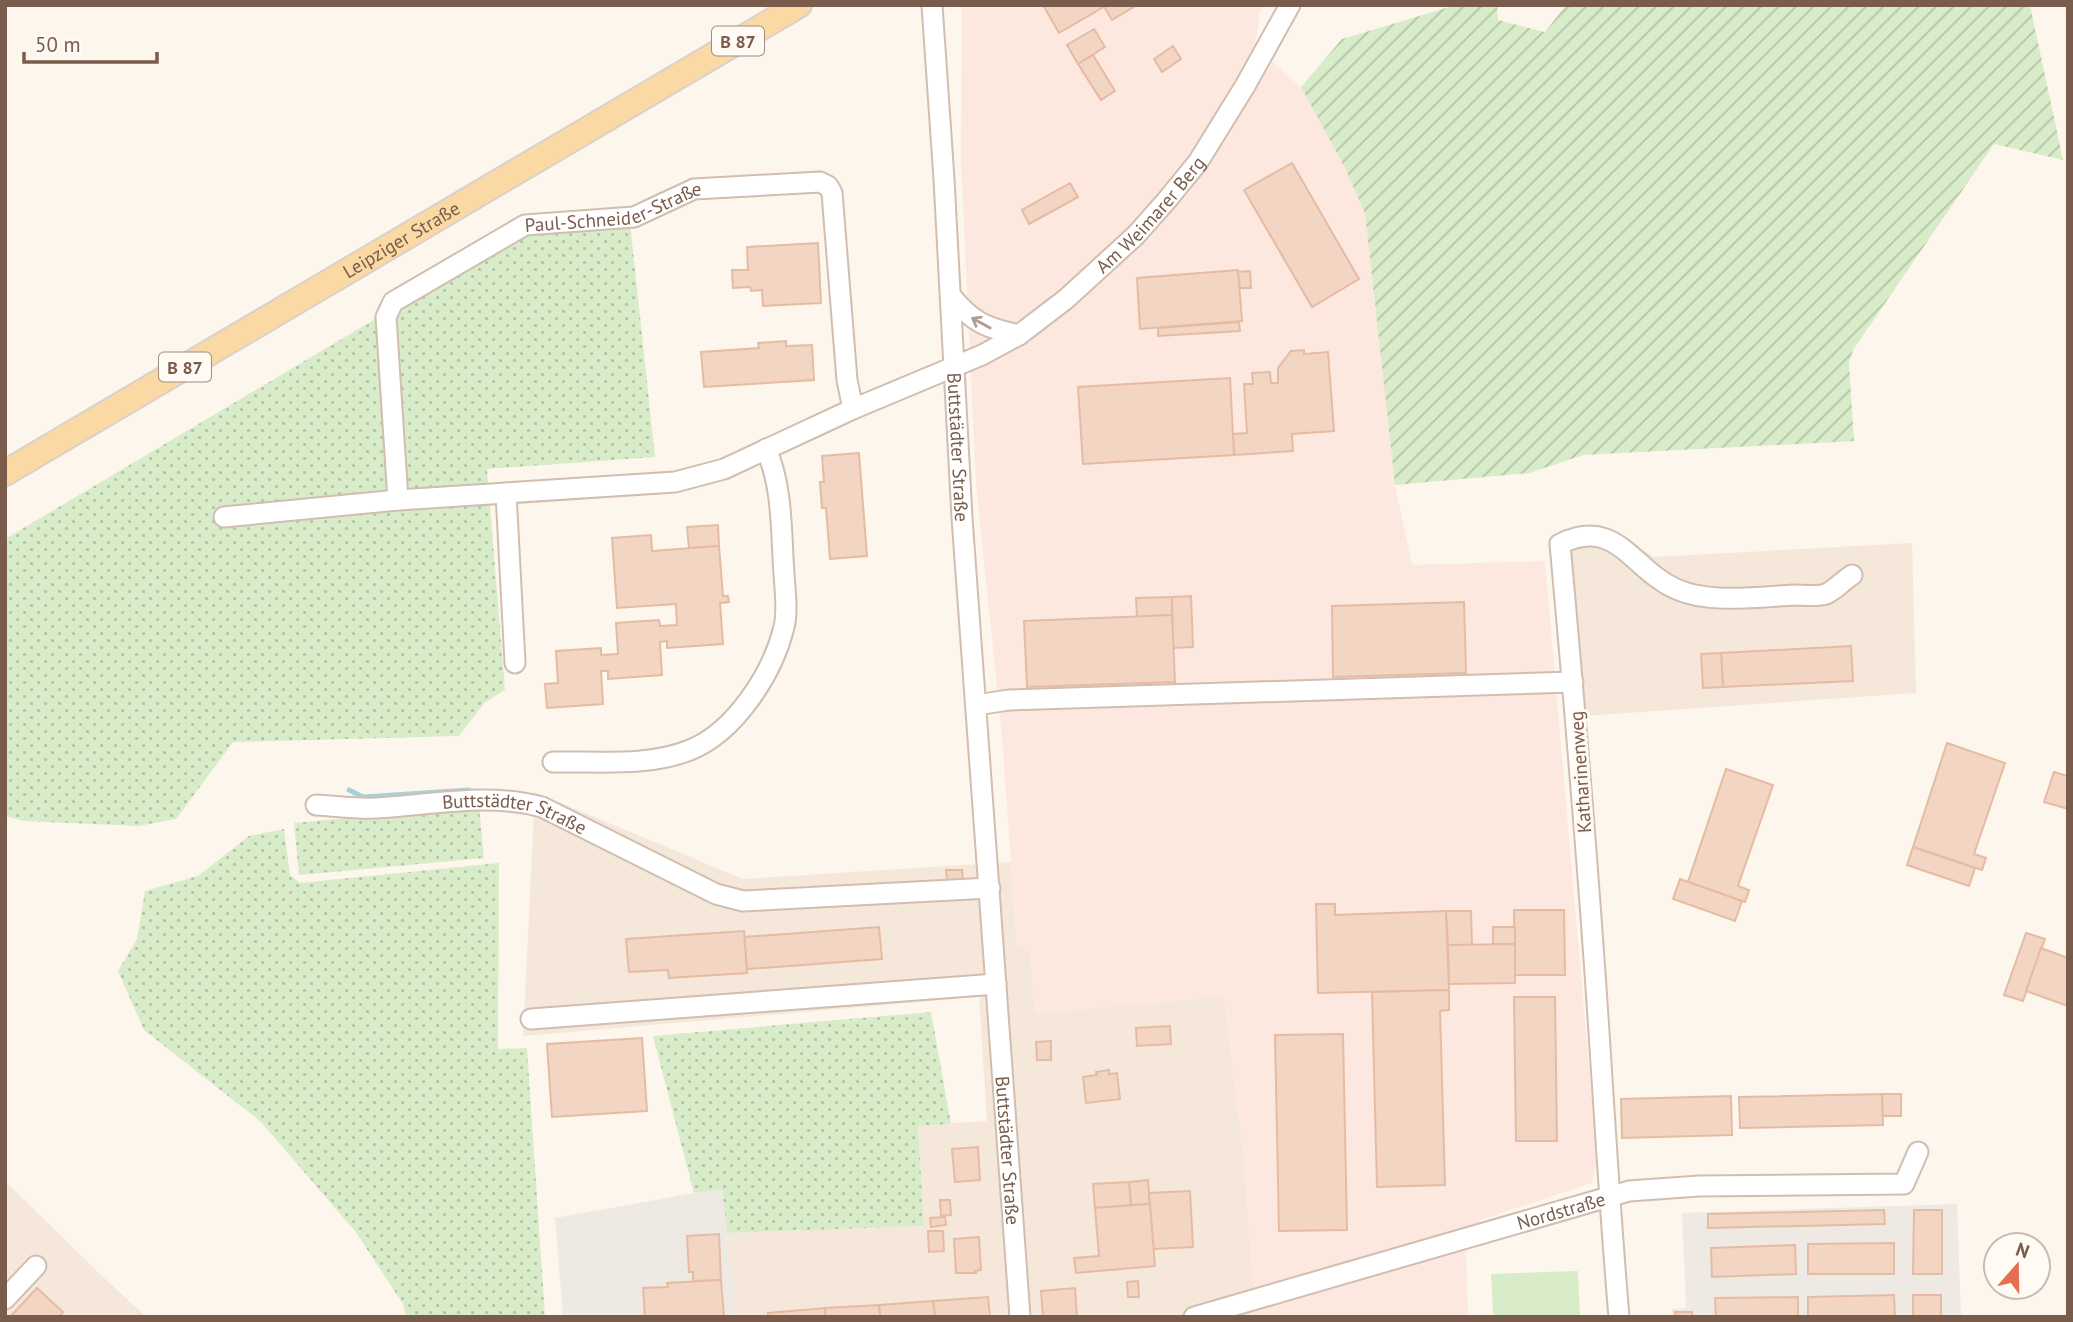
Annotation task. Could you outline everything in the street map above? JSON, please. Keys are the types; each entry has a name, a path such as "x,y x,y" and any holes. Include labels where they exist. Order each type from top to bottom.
{"main road":[{"name":"Leipziger Straße","path":"5,473 800,5"}],"street":[{"name":"Buttstädter Straße","path":"932,5 962,519 1020,1317"},
{"name":"Am Weimarer Berg","path":"954,368 1019,335 1090,279 1136,236 1198,162 1245,86 1290,5"},
{"name":"Paul-Schneider-Straße","path":"398,500 386,317 393,302 525,225 634,217 694,188 820,182 828,186 832,193 847,380 853,409"},
{"path":"951,296 981,324 1019,335"},
{"path":"225,517 398,500 675,482 724,469 853,409 954,368"},
{"path":"553,762 653,760 691,750 717,734 752,699 785,626 777,492 773,466 766,449"},
{"path":"506,493 515,663"},
{"name":"Katharinenweg","path":"1619,1317 1608,1197 1594,960 1573,682 1560,544 1576,537 1592,535 1610,540 1674,589 1695,596 1741,598 1825,594 1852,575"},
{"path":"976,705 1009,700 1573,682"},
{"name":"Buttstädter Straße","path":"316,805 372,808 477,799 525,802 542,807 716,894 743,901 990,888"},
{"path":"531,1019 996,985"},
{"name":"Nordstraße","path":"1194,1317 1629,1191 1699,1186 1904,1184 1918,1152"},
{"path":"5,1299 36,1266"}],"shaded area":[{"path":"962,5 1265,5 1260,11 1255,47 1301,87 1345,168 1365,212 1395,485 1412,565 1545,561 1597,1160 1592,1183 1480,1220 1466,1253 1468,1317 1243,1317 1255,1313 1244,1157 1224,996 1035,1013 1030,952 1017,944 1002,737 976,483 961,161"},
{"path":"1610,529 1654,557 1912,543 1916,693 1583,716 1565,530"},
{"path":"535,792 743,879 1011,862 1017,944 1030,952 1035,1013 1224,996 1244,1157 1255,1313 1243,1317 736,1317 727,1233 924,1226 918,1125 987,1121 979,997 523,1036"},
{"path":"5,1181 100,1274 146,1317 5,1317"},
{"path":"722,1188 736,1317 563,1317 555,1218"},
{"path":"1957,1204 1961,1317 1672,1317 1672,1309 1686,1308 1682,1213"}],"green space":[{"path":"1456,5 1497,5 1498,20 1545,32 1566,5 2030,5 2063,160 1994,144 1853,350 1849,363 1854,441 1583,455 1529,473 1395,485 1365,213 1345,168 1301,87 1342,39"},
{"path":"630,223 655,457 487,469 505,690 485,702 459,736 233,742 176,819 138,826 24,821 5,816 5,539 520,233"},
{"path":"479,806 484,858 299,875 294,823"},
{"path":"284,829 290,875 300,883 499,863 498,1049 527,1048 545,1317 406,1317 403,1304 355,1231 261,1122 144,1030 118,971 137,939 145,891 198,876 249,836"},
{"path":"931,1012 951,1124 918,1126 924,1226 727,1233 722,1189 694,1193 653,1036"},
{"path":"1578,1271 1580,1317 1493,1317 1491,1274"}],"building":[{"path":"1043,5 1107,5 1059,33"},
{"path":"1103,5 1137,5 1112,20"},
{"path":"1094,29 1105,47 1078,64 1067,45"},
{"path":"1173,46 1181,59 1162,72 1154,59"},
{"path":"1093,55 1115,91 1101,100 1078,64"},
{"path":"1292,163 1359,279 1312,307 1244,190"},
{"path":"1070,183 1078,197 1029,224 1022,210"},
{"path":"818,243 821,303 763,306 762,290 751,291 750,287 733,288 732,270 748,270 747,247"},
{"path":"1238,270 1242,321 1140,329 1137,278"},
{"path":"1250,271 1251,288 1240,288 1238,272"},
{"path":"1239,322 1240,331 1158,336 1158,328"},
{"path":"786,341 786,346 812,345 814,380 704,387 701,352 759,348 758,343"},
{"path":"1304,350 1304,354 1328,352 1334,431 1292,434 1293,451 1234,455 1233,434 1247,433 1244,384 1253,384 1252,373 1270,372 1271,383 1278,383 1278,368 1291,351"},
{"path":"1230,378 1234,455 1083,464 1078,387"},
{"path":"859,453 867,556 830,559 826,508 822,508 822,456"},
{"path":"718,525 719,546 689,548 687,527"},
{"path":"651,535 652,551 719,546 723,596 728,596 729,602 720,603 723,644 667,648 667,641 660,642 662,675 608,679 608,671 601,671 603,704 547,708 545,684 558,683 556,651 601,648 601,655 618,654 616,623 659,620 660,626 677,625 676,604 617,608 612,538"},
{"path":"1191,596 1193,647 1173,648 1172,597"},
{"path":"1172,597 1172,615 1137,617 1136,598"},
{"path":"1464,602 1466,673 1333,677 1332,606"},
{"path":"1172,615 1175,682 1027,687 1024,621"},
{"path":"1851,646 1853,681 1723,687 1721,653"},
{"path":"1721,653 1723,687 1703,688 1701,654"},
{"path":"1947,743 2005,763 1974,854 1986,858 1982,870 1913,847"},
{"path":"1726,769 1773,785 1738,886 1749,890 1745,902 1688,882"},
{"path":"2054,772 2068,776 2068,809 2044,802"},
{"path":"1913,847 1975,868 1969,886 1907,865"},
{"path":"946,870 962,870 963,880 947,880"},
{"path":"1680,879 1742,901 1735,921 1673,899"},
{"path":"1316,904 1335,904 1335,915 1446,911 1449,990 1318,993"},
{"path":"1514,910 1564,910 1565,975 1515,975"},
{"path":"1446,911 1471,911 1472,945 1448,945"},
{"path":"879,927 882,959 747,969 744,937"},
{"path":"1493,927 1515,927 1515,944 1493,944"},
{"path":"744,931 747,973 669,978 668,970 629,972 626,939"},
{"path":"2026,933 2045,939 2023,1001 2004,995"},
{"path":"1515,944 1515,983 1449,984 1448,945"},
{"path":"2041,948 2068,958 2068,1006 2026,991"},
{"path":"1449,990 1449,1010 1440,1011 1445,1185 1377,1187 1372,992"},
{"path":"1514,997 1555,997 1557,1141 1516,1141"},
{"path":"1170,1026 1171,1044 1137,1046 1136,1028"},
{"path":"1343,1034 1347,1230 1279,1231 1275,1035"},
{"path":"642,1038 647,1111 552,1117 547,1044"},
{"path":"1051,1041 1051,1060 1037,1060 1036,1042"},
{"path":"1109,1070 1109,1074 1117,1073 1120,1099 1086,1103 1083,1077"},
{"path":"1882,1094 1883,1125 1740,1128 1739,1097"},
{"path":"1882,1094 1901,1094 1901,1116 1883,1116"},
{"path":"1731,1096 1732,1135 1622,1138 1621,1099"},
{"path":"978,1147 980,1180 955,1182 952,1149"},
{"path":"1148,1180 1150,1204 1131,1205 1129,1182"},
{"path":"1129,1182 1131,1205 1095,1208 1093,1184"},
{"path":"1190,1191 1193,1247 1153,1249 1149,1193"},
{"path":"940,1200 950,1200 951,1215 941,1216"},
{"path":"1150,1204 1155,1266 1076,1273 1074,1258 1099,1256 1095,1208"},
{"path":"1884,1210 1885,1224 1708,1228 1708,1214"},
{"path":"1914,1210 1942,1210 1942,1274 1913,1274"},
{"path":"945,1217 946,1225 931,1227 930,1218"},
{"path":"928,1231 943,1231 944,1251 929,1252"},
{"path":"719,1234 721,1280 693,1281 693,1272 689,1272 687,1236"},
{"path":"979,1237 981,1270 975,1271 976,1273 956,1273 954,1239"},
{"path":"1894,1243 1894,1274 1808,1274 1808,1244"},
{"path":"1795,1245 1796,1274 1712,1277 1711,1248"},
{"path":"721,1280 724,1317 645,1317 643,1288 668,1287 667,1283"},
{"path":"1138,1281 1139,1297 1128,1297 1127,1282"},
{"path":"37,1288 63,1312 59,1317 10,1317"},
{"path":"1075,1288 1077,1317 1043,1317 1041,1291"},
{"path":"1894,1295 1895,1317 1808,1317 1808,1297"},
{"path":"1913,1295 1941,1295 1941,1317 1913,1317"},
{"path":"988,1297 990,1317 935,1317 933,1301"},
{"path":"1798,1297 1798,1317 1716,1317 1715,1298"},
{"path":"933,1301 935,1317 880,1317 879,1305"},
{"path":"879,1305 880,1317 825,1317 825,1308"},
{"path":"825,1308 825,1317 768,1317 768,1313"},
{"path":"1675,1312 1692,1312 1692,1317 1676,1317"}],"waterway":[{"path":"349,790 363,797 469,790"}]}
